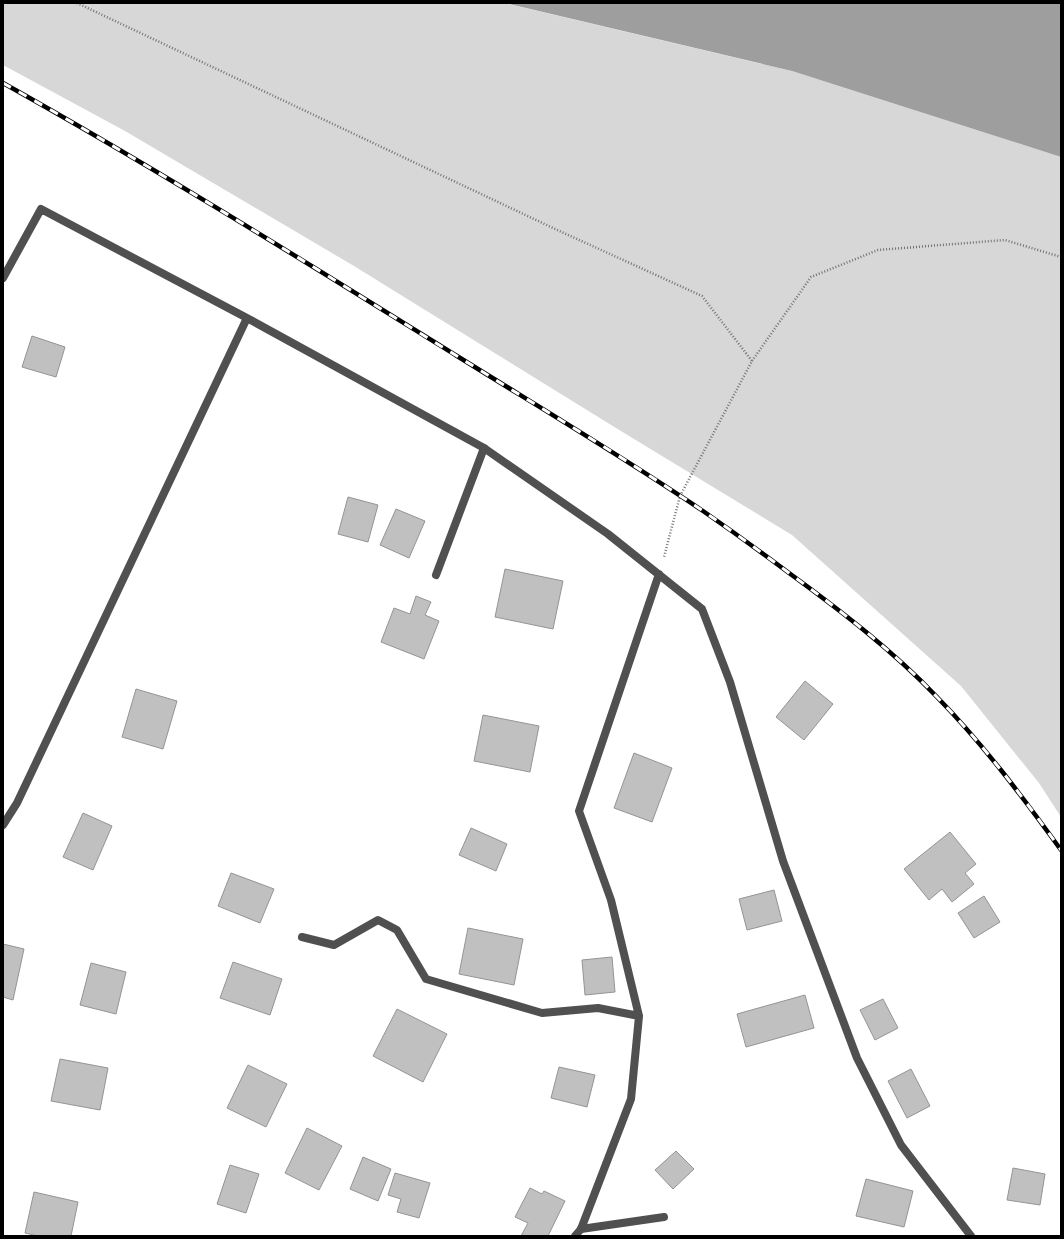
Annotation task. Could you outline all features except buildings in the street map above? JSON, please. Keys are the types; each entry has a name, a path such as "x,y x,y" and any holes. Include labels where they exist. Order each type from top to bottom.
{"street":[{"path":"3,278 41,209 247,318 484,448 608,534 702,609 730,682 782,861 857,1058 901,1146 971,1236"},
{"path":"3,826 17,803 247,318"},
{"path":"436,575 484,448"},
{"path":"575,1236 581,1229 631,1099 639,1016 611,900 579,811 659,574"},
{"path":"302,937 334,945 378,920 397,930 426,979 542,1013 598,1008 639,1016"},
{"path":"581,1229 664,1218"}],"path":[{"path":"77,3 553,228 702,296 752,361"},
{"path":"659,574 680,496 752,361 811,277 878,250 1005,240 1061,257"}],"shaded area":[{"path":"3,3 504,3 792,71 1061,157 1061,817 1039,783 961,686 792,535 354,266 125,131 3,65"},
{"path":"505,3 1061,3 1061,157 792,71"}],"railway":[{"path":"3,83 232,217 581,432 703,511 746,542 847,616 919,679 953,714 986,752 1017,790 1061,850"}]}
